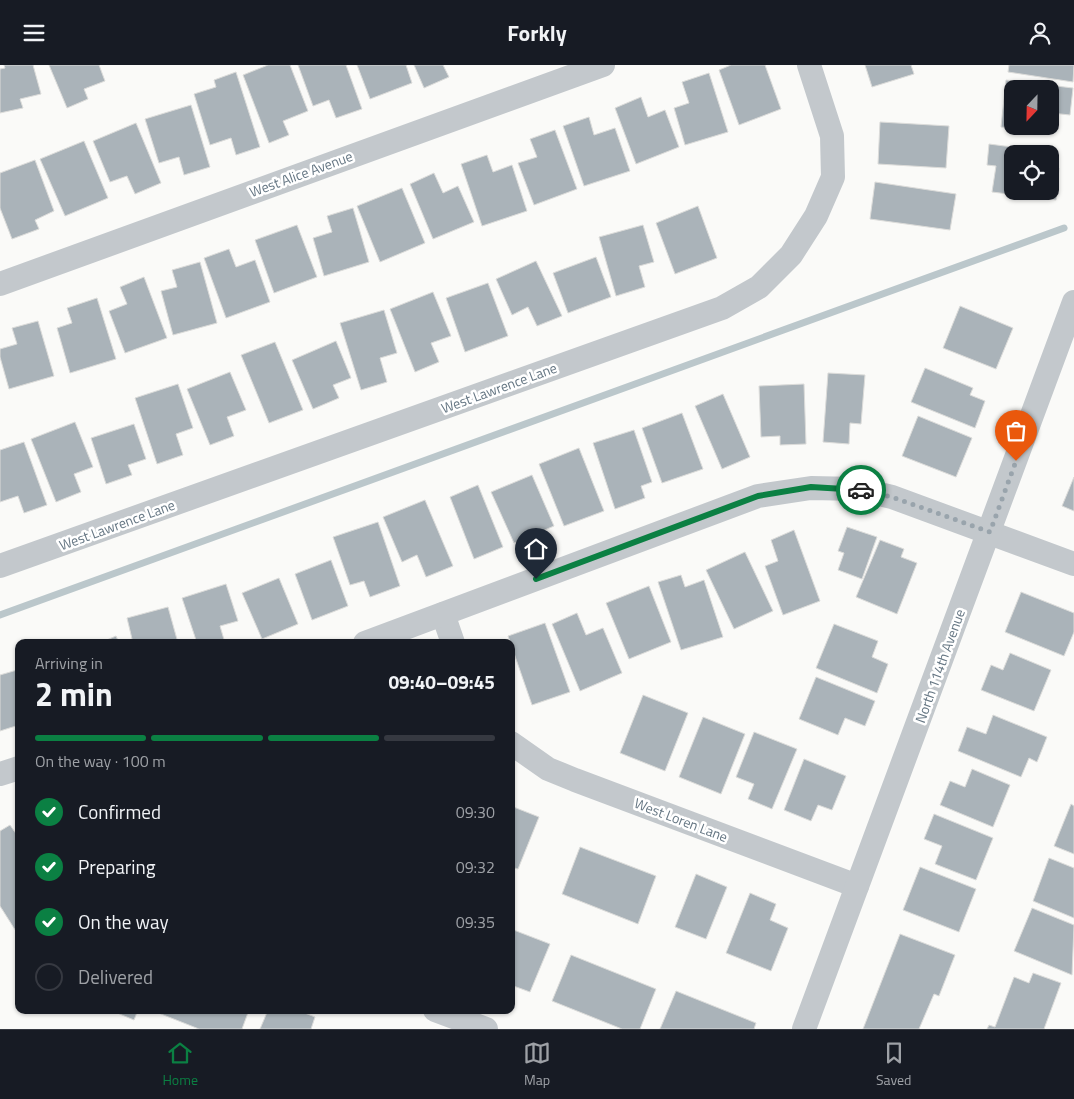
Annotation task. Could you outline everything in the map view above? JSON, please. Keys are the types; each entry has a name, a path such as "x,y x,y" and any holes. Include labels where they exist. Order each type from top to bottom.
{"street":[{"name":"West Alice Avenue","path":"0,284 603,65"},
{"name":"West Lawrence Lane","path":"0,567 722,308 759,287 791,255 816,216 832,177 832,135 809,65"},
{"name":"North 114th Avenue","path":"804,1029 1074,302"},
{"path":"376,639 758,496 784,490 811,487 858,489 892,497 1074,563"},
{"path":"442,615 451,639"},
{"name":"West Loren Lane","path":"515,746 548,769 858,886"},
{"path":"0,774 15,770"},
{"path":"446,1014 486,1029"}],"building":[{"path":"4,65 33,65 41,94 20,99 23,108 0,113 0,69 5,68"},
{"path":"49,65 99,65 105,81 84,89 88,99 67,108"},
{"path":"268,65 290,65 308,111 283,121 289,135 269,143 243,75"},
{"path":"298,65 346,65 362,109 336,118 329,100 313,106"},
{"path":"357,65 406,65 412,83 370,99"},
{"path":"414,65 443,65 449,77 424,88"},
{"path":"731,65 765,65 781,109 739,125 719,70"},
{"path":"865,65 911,65 914,74 872,87"},
{"path":"1009,65 1074,65 1073,82 1008,72"},
{"path":"236,72 260,147 236,155 231,138 210,145 194,94 216,87 214,80"},
{"path":"709,73 728,132 685,145 674,108 689,103 682,82"},
{"path":"1059,86 1073,88 1070,115 1059,114"},
{"path":"641,97 648,117 665,110 679,147 636,164 615,108"},
{"path":"1004,99 1004,127 1001,127"},
{"path":"191,105 210,167 184,175 179,157 159,163 145,119"},
{"path":"589,117 594,135 615,128 630,171 584,186 563,126"},
{"path":"880,122 949,126 946,168 878,164"},
{"path":"136,123 161,183 135,194 127,176 110,182 93,141"},
{"path":"555,130 577,189 534,205 518,163 537,157 530,139"},
{"path":"84,141 108,198 65,216 40,159"},
{"path":"989,144 1004,146 1004,194 992,192 996,166 987,165"},
{"path":"487,155 493,172 512,165 527,211 482,226 461,164"},
{"path":"35,160 54,211 35,220 39,229 12,239 0,208 0,173"},
{"path":"434,173 443,193 458,186 474,222 433,239 410,184"},
{"path":"875,182 956,194 950,230 870,219"},
{"path":"402,188 425,243 380,262 357,206"},
{"path":"698,206 717,258 675,274 656,223"},
{"path":"353,208 369,262 324,276 313,238 332,232 327,216"},
{"path":"297,225 317,277 274,293 255,240"},
{"path":"643,225 654,262 639,266 645,287 616,296 599,237"},
{"path":"229,249 236,267 255,260 270,302 226,318 204,258"},
{"path":"596,257 611,297 568,313 553,273"},
{"path":"536,261 562,316 537,326 528,307 512,315 496,279"},
{"path":"200,262 217,323 173,335 161,291 177,287 172,270"},
{"path":"144,277 167,338 125,353 109,311 127,304 120,287"},
{"path":"488,283 508,336 465,352 446,298"},
{"path":"433,292 451,336 431,343 439,362 415,372 390,309"},
{"path":"97,298 116,359 70,373 57,328 72,323 67,308"},
{"path":"960,306 1013,328 996,369 943,348"},
{"path":"384,310 397,353 380,358 387,382 361,390 340,323"},
{"path":"38,321 54,376 9,389 0,357 0,349 17,344 12,328"},
{"path":"336,341 351,378 333,385 339,398 313,409 292,360"},
{"path":"275,342 303,410 269,423 241,355"},
{"path":"925,368 973,388 970,395 985,401 975,428 911,402"},
{"path":"230,372 246,410 227,417 234,436 210,445 187,389"},
{"path":"828,373 865,375 861,424 850,423 849,444 823,442"},
{"path":"178,384 193,428 176,434 183,455 157,464 135,398"},
{"path":"804,384 806,444 780,445 780,436 761,437 759,386"},
{"path":"723,394 750,457 722,469 695,406"},
{"path":"682,413 703,469 662,483 642,428"},
{"path":"918,416 972,438 956,477 902,456"},
{"path":"75,422 93,467 74,474 81,492 56,502 31,439"},
{"path":"134,424 146,459 128,465 132,475 106,484 91,438"},
{"path":"634,430 652,482 641,486 645,498 615,509 593,443"},
{"path":"24,442 47,505 24,513 18,496 0,502 0,450"},
{"path":"579,448 604,511 564,526 539,464"},
{"path":"532,475 554,526 514,543 491,492"},
{"path":"1074,477 1074,511 1062,506"},
{"path":"478,485 503,547 474,559 450,497"},
{"path":"425,500 453,566 426,577 417,555 402,562 383,517"},
{"path":"378,522 400,586 370,597 364,581 350,585 333,537"},
{"path":"847,527 877,537 862,579 838,570 844,553 838,551"},
{"path":"794,530 820,601 783,615 765,566 778,561 771,540"},
{"path":"880,540 904,549 901,557 917,563 897,614 856,597"},
{"path":"745,552 773,611 734,629 706,570"},
{"path":"331,560 348,606 312,620 295,574"},
{"path":"681,575 685,587 704,580 723,637 681,650 658,582"},
{"path":"279,578 298,624 262,639 242,593"},
{"path":"226,584 238,621 220,626 224,639 196,639 182,598"},
{"path":"649,586 671,642 629,659 606,603"},
{"path":"1021,592 1074,613 1074,632 1064,656 1005,632"},
{"path":"168,607 177,639 132,639 127,618"},
{"path":"577,613 586,635 603,628 622,673 580,691 552,624"},
{"path":"545,623 570,692 532,705 515,656 515,639 509,639 508,636"},
{"path":"834,624 878,641 872,657 888,664 877,693 816,668"},
{"path":"1010,653 1051,670 1034,711 981,690 991,665 1003,670"},
{"path":"15,671 15,726 0,731 0,675"},
{"path":"816,677 875,701 865,726 845,718 838,735 799,719"},
{"path":"643,695 688,713 665,771 620,753"},
{"path":"993,715 1047,737 1037,762 1029,758 1021,777 958,751 967,727 986,734"},
{"path":"703,717 745,734 721,794 679,777"},
{"path":"754,732 797,749 772,809 748,799 754,784 736,777"},
{"path":"804,759 846,776 832,810 818,805 811,821 784,810"},
{"path":"972,769 1010,785 993,827 940,805 950,781 965,787"},
{"path":"1071,804 1074,806 1074,854 1054,846"},
{"path":"515,808 539,817 518,869 515,868"},
{"path":"934,814 993,838 976,880 935,864 942,846 924,839"},
{"path":"10,825 15,832 15,930 0,906 0,831"},
{"path":"580,847 656,876 638,924 562,894"},
{"path":"1049,858 1074,868 1074,918 1033,901"},
{"path":"920,867 976,889 959,932 903,910"},
{"path":"696,874 727,887 706,939 675,927"},
{"path":"750,893 776,904 770,920 788,928 771,971 726,953"},
{"path":"1032,908 1074,925 1072,975 1014,951"},
{"path":"515,931 550,944 530,992 515,986"},
{"path":"900,934 955,955 939,996 934,994 919,1029 863,1029"},
{"path":"571,955 656,989 640,1029 622,1029 552,1001"},
{"path":"1033,973 1061,983 1044,1029 987,1029 989,1025 995,1027 1014,977 1029,983"},
{"path":"676,991 756,1023 754,1029 660,1029"},
{"path":"120,1014 136,1014 134,1020"},
{"path":"161,1014 248,1014 242,1029 199,1029"},
{"path":"266,1014 307,1014 315,1017 311,1029 260,1029"}],"waterway":[{"path":"0,615 1064,228"}],"way so far":[{"path":"861,490 892,497 990,532 1016,461"}],"route":[{"path":"536,579 758,496 784,490 811,487 861,490"}]}
